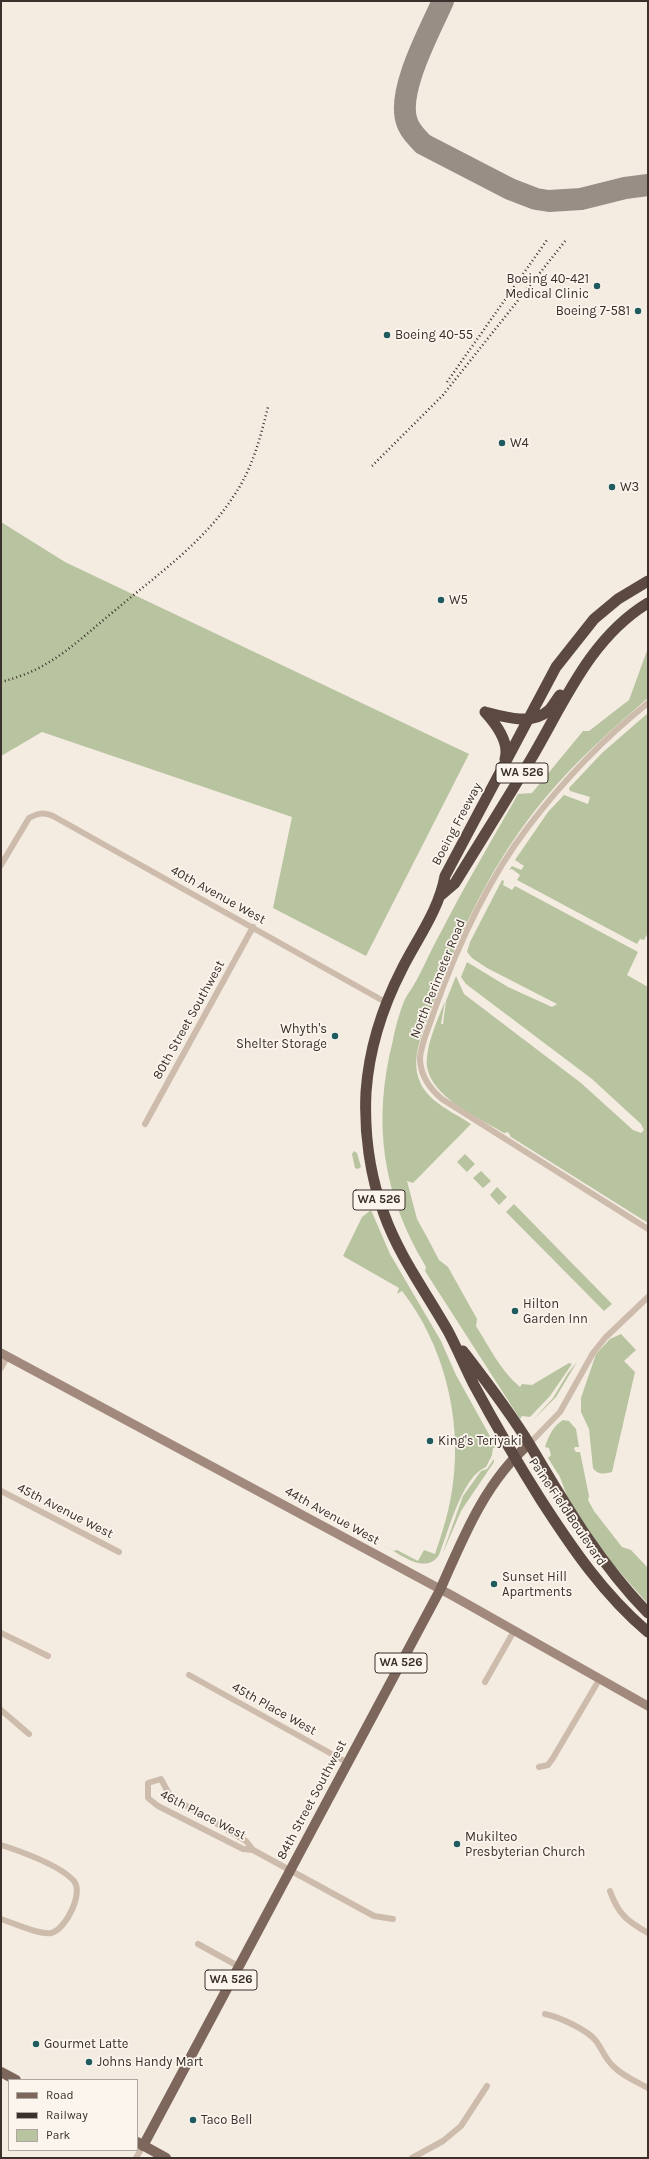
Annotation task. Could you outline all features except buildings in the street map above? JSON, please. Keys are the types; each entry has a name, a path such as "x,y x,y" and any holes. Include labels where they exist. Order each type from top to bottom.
{"highway":[{"name":"Boeing Freeway","path":"441,895 445,876 556,666 573,642 594,619 618,599 648,581"},
{"name":"Boeing Freeway","path":"441,895 455,883 531,759 587,660 622,622 648,603"},
{"path":"503,765 507,751 505,744 500,732 485,712 508,718 527,719 543,714 549,710 587,660"},
{"name":"WA 526","path":"441,895 401,971 387,1003 372,1052 366,1091 366,1122 375,1186 384,1215 401,1254 448,1332 513,1458"},
{"name":"WA 526","path":"448,1332 500,1400 530,1444"},
{"name":"Paine Field Boulevard","path":"530,1444 557,1493 584,1536 616,1577 648,1613"},
{"name":"Paine Field Boulevard","path":"513,1458 573,1550 595,1579 633,1620 648,1632"}],"main road":[{"name":"84th Street Southwest","path":"140,2144 348,1763 440,1590 473,1518 484,1498 513,1458 530,1444"},
{"path":"1,2072 14,2079"},
{"path":"140,2144 166,2158"}],"street":[{"name":"North Perimeter Road","path":"648,703 600,745 560,787 524,834 476,912 456,956 433,1015 420,1058 426,1082 432,1091 442,1099 648,1229"},
{"name":"40th Avenue West","path":"1,865 22,827 29,818 36,814 45,813 53,816 253,927 387,1003"},
{"name":"80th Street Southwest","path":"145,1124 253,927"},
{"name":"84th Street Southwest","path":"530,1444 560,1412 587,1362 604,1338 648,1297"},
{"path":"1,1368 4,1355"},
{"name":"44th Avenue West","path":"4,1355 440,1590 648,1706"},
{"name":"45th Avenue West","path":"1,1491 119,1552"},
{"path":"485,1682 514,1631"},
{"path":"1,1633 48,1656"},
{"name":"45th Place West","path":"189,1675 348,1763"},
{"path":"539,1768 548,1765 553,1758 600,1680"},
{"path":"1,1710 29,1734"},
{"name":"46th Place West","path":"254,1850 243,1849 158,1806 148,1798 148,1784 161,1779 170,1796 246,1841 254,1850 374,1916 393,1919"},
{"path":"1,1845 23,1852 66,1874 73,1880 77,1886 78,1892 59,1930 50,1933 41,1932 1,1919"},
{"path":"610,1891 615,1906 621,1914 634,1925 648,1933"},
{"path":"198,1944 238,1966"},
{"path":"545,2014 557,2016 589,2034 596,2040 612,2065 622,2074 648,2088"},
{"path":"412,2158 444,2141 461,2126 488,2086"},
{"name":"84th Street Southwest","path":"136,2158 140,2144"}],"green space":[{"path":"1,522 65,562 469,754 366,956 273,908 292,817 42,732 1,756"},
{"path":"648,648 648,698 582,758 546,797 511,844 480,896 467,922 426,1023 417,1053 417,1072 424,1089 435,1101 471,1124 413,1183 407,1181 417,1219 439,1260 448,1267 477,1319 476,1326 496,1358 520,1387 522,1384 532,1385 569,1363 572,1364 550,1396 530,1417 522,1416 520,1419 425,1271 426,1267 411,1240 399,1212 385,1157 383,1100 387,1070 397,1023 406,998 460,897 518,794 532,793 583,731 589,731 629,700"},
{"path":"648,713 648,933 644,940 640,939 637,944 517,880 520,875 512,869 509,870 512,866 521,870 524,866 515,860 548,812 564,795 588,804 590,797 570,791 569,788 602,753"},
{"path":"502,880 504,881 503,885 512,890 515,886 638,952 627,975 648,987 648,1223 511,1137 508,1132 504,1133 467,1112 442,1093 433,1082 428,1070 428,1050 445,1001 441,1024 443,1024 446,1001 456,976 464,994 581,1083 633,1130 641,1133 644,1130 641,1124 592,1079 466,984 461,977 467,962 508,987 552,1007 557,1004 487,968 472,958 467,952 470,942"},
{"path":"354,1151 357,1153 361,1167 358,1169 355,1168 352,1154"},
{"path":"465,1154 475,1164 467,1172 457,1162"},
{"path":"481,1171 491,1181 483,1188 473,1178"},
{"path":"497,1187 507,1197 499,1205 490,1195"},
{"path":"514,1204 612,1304 604,1311 506,1212"},
{"path":"371,1210 390,1254 441,1341 456,1375 496,1447 493,1448 492,1455 486,1467 477,1472 463,1493 451,1520 439,1555 433,1561 427,1563 412,1561 383,1545 394,1551 397,1550 418,1561 424,1550 435,1554 446,1519 453,1483 455,1432 452,1407 439,1357 429,1334 416,1311 402,1291 397,1294 399,1288 343,1256 362,1217"},
{"path":"621,1334 636,1350 624,1361 635,1372 612,1472 601,1473 597,1472 593,1468 589,1429 581,1412 581,1398 596,1354 610,1339"},
{"path":"577,1362 556,1397 532,1421 553,1398 568,1373"},
{"path":"563,1420 569,1421 576,1429 579,1447 575,1447 574,1449 576,1452 580,1452 589,1496 588,1500 594,1511 622,1547 631,1550 648,1568 648,1604 610,1561 590,1533 568,1499 560,1477 548,1458 551,1455 549,1448 545,1447 548,1439 551,1432 559,1422"},
{"path":"494,1459 494,1462 461,1511 442,1555 463,1496 481,1471 487,1469"}],"taxiway":[{"path":"443,1 416,61 406,95 405,109 408,126 423,144 510,189 536,199 549,201 581,199 625,188 648,185"}],"railway":[{"path":"447,382 547,240"},
{"path":"372,466 443,395 566,240"},
{"path":"1,682 36,670 65,652 180,557 208,529 240,487 250,465 268,407"}],"place":[{"name":"Boeing 40-421 Medical Clinic","path":"597,286"},
{"name":"Boeing 7-581","path":"638,311"},
{"name":"Boeing 40-55","path":"387,335"},
{"name":"W4","path":"502,443"},
{"name":"W3","path":"612,487"},
{"name":"W5","path":"441,600"},
{"name":"Whyth's Shelter Storage","path":"335,1036"},
{"name":"Hilton Garden Inn","path":"515,1311"},
{"name":"King's Teriyaki","path":"430,1441"},
{"name":"Sunset Hill Apartments","path":"494,1584"},
{"name":"Mukilteo Presbyterian Church","path":"457,1844"},
{"name":"Gourmet Latte","path":"36,2044"},
{"name":"Johns Handy Mart","path":"89,2062"},
{"name":"Taco Bell","path":"193,2120"}]}
